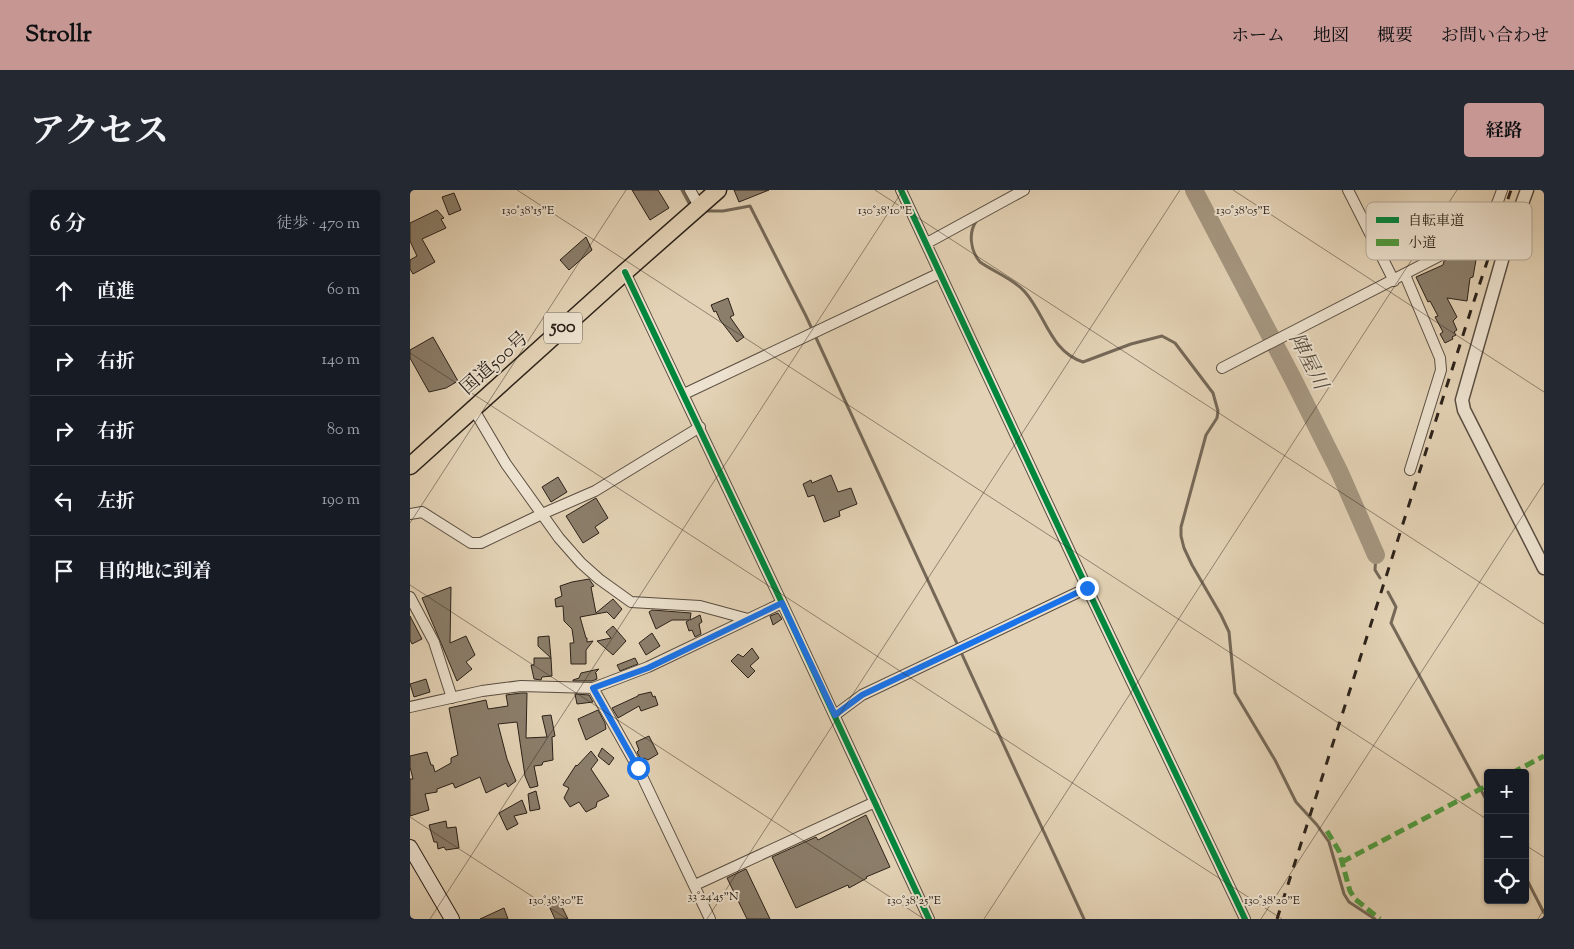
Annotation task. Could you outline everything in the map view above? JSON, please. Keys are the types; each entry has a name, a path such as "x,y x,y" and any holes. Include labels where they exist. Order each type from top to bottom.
{"highway":[{"name":"国道500号","path":"410,466 718,190"}],"main road":[{"path":"410,847 452,919"}],"street":[{"path":"690,190 700,206"},
{"path":"901,190 1087,588 1245,919"},
{"path":"927,243 1024,190"},
{"path":"1348,190 1366,225"},
{"path":"1498,202 1502,190"},
{"path":"1523,202 1527,190"},
{"path":"1384,260 1394,280"},
{"path":"1222,368 1433,260"},
{"path":"1502,260 1462,400 1464,410 1544,568"},
{"path":"625,272 700,427 929,919"},
{"path":"684,394 940,273"},
{"path":"1405,275 1441,364 1441,370 1410,470"},
{"path":"474,410 506,464 559,538 581,563 599,579 631,602 700,606 748,619"},
{"path":"410,514 422,512 471,543 481,543 595,491 700,427"},
{"path":"835,715 862,695 1087,588"},
{"path":"410,597 434,642 452,698"},
{"path":"410,707 482,691 521,686 593,688 648,668 782,603"},
{"path":"593,688 638,768 710,919"},
{"path":"695,885 875,802"}],"building":[{"path":"632,190 658,190 669,208 650,220"},
{"path":"734,190 769,190 739,202"},
{"path":"454,193 461,210 449,215 442,197"},
{"path":"437,210 444,218 441,219 446,228 422,239 435,262 413,274 410,269 410,260 417,256 410,241 410,223"},
{"path":"586,237 592,250 569,270 560,260"},
{"path":"1476,260 1473,277 1470,278 1467,301 1447,298 1457,317 1453,321 1457,330 1454,332 1456,335 1452,337 1453,339 1445,343 1440,334 1443,332 1435,317 1438,316 1430,301 1428,302 1416,277 1443,265 1444,261"},
{"path":"728,298 734,315 730,317 744,337 737,342 720,320 716,311 714,312 711,305"},
{"path":"433,337 458,381 446,388 429,392 410,358 410,350"},
{"path":"831,475 838,492 851,488 857,504 839,511 840,516 824,522 814,495 808,497 803,484 811,480 812,483"},
{"path":"558,477 567,492 551,502 542,487"},
{"path":"596,498 608,518 595,527 599,533 583,543 566,516"},
{"path":"589,579 594,586 591,587 596,613 613,599 622,609 614,619 607,612 580,617 587,642 593,641 586,650 586,664 571,664 570,643 574,643 572,629 564,621 563,606 556,607 555,599 562,596 560,586"},
{"path":"451,587 450,643 466,636 475,655 466,662 472,669 457,681 422,598"},
{"path":"652,610 691,613 690,620 700,615 702,622 699,624 701,634 695,637 692,630 689,631 686,622 689,620 672,620 656,629 649,612"},
{"path":"778,613 782,619 773,625 770,616"},
{"path":"410,616 422,639 412,644 410,640"},
{"path":"613,626 626,641 613,655 597,641 611,638 606,632"},
{"path":"652,633 660,646 646,655 639,643"},
{"path":"549,636 551,658 538,646 538,637"},
{"path":"752,648 759,658 750,666 755,671 748,678 731,661 738,654 743,657"},
{"path":"534,658 551,658 552,676 542,677 541,680 534,679 531,665 534,665"},
{"path":"635,658 638,664 620,671 617,665"},
{"path":"599,669 595,673 597,679 592,681 573,681 579,678 581,673"},
{"path":"426,679 430,692 414,697 410,684"},
{"path":"651,692 653,697 655,696 658,705 641,711 639,706 618,718 612,708 638,695"},
{"path":"527,693 526,738 547,737 542,716 551,715 555,736 552,737 553,760 534,766 538,786 530,788 525,776 517,722 498,724 507,759 516,781 508,787 506,783 486,793 480,777 455,788 453,783 437,789 437,792 425,794 429,810 410,816 410,779 413,779 410,756 427,752 435,772 451,763 451,758 458,755 449,708 486,700 488,709 508,706 506,695"},
{"path":"575,694 589,695 593,702 577,704"},
{"path":"598,710 606,729 586,740 578,719"},
{"path":"649,736 658,754 648,760 644,758 641,760 637,752 639,750 636,742"},
{"path":"602,748 614,758 609,765 598,756"},
{"path":"591,751 598,760 591,769 609,796 597,802 596,807 586,812 579,802 570,807 564,798 569,788 563,785 576,765"},
{"path":"536,791 540,809 530,811 528,794"},
{"path":"522,800 527,813 514,816 518,824 507,830 499,813"},
{"path":"866,815 890,867 866,877 849,888 848,885 796,908 772,857 816,837 818,840"},
{"path":"446,821 447,828 456,827 459,848 446,850 444,847 438,849 437,842 434,842 429,825"},
{"path":"746,869 770,919 747,919 727,878"},
{"path":"559,901 568,919 555,919 549,906"},
{"path":"504,908 508,919 480,919"}],"waterway":[{"path":"682,190 689,203"},
{"name":"陣屋川","path":"1194,190 1340,473 1376,555"},
{"path":"706,211 723,211 750,206 806,316 1084,919"},
{"path":"977,220 972,230 971,241 974,252 980,262 1010,279 1025,292 1056,341 1072,357 1083,362 1131,344 1162,336 1175,343 1213,393 1218,411 1217,418 1206,435 1181,527 1184,548 1229,632 1235,693 1275,760 1296,802 1317,825 1329,842 1344,894 1349,902 1375,919"},
{"path":"1376,555 1375,570 1380,578"},
{"path":"1388,592 1396,607 1391,623 1484,796"},
{"path":"1529,884 1544,913"}],"railway":[{"path":"1507,202 1511,190"},
{"path":"1277,919 1488,260"}],"marked path":[{"path":"1520,769 1544,756"},
{"path":"1342,862 1484,787"},
{"path":"1327,831 1339,851 1350,891 1355,899 1380,919"}],"cycle path":[{"path":"901,190 1087,588 1245,919"},
{"path":"625,272 929,919"}],"route":[{"path":"638,768 593,688 648,668 782,603 835,715 862,695 1087,588"}]}
